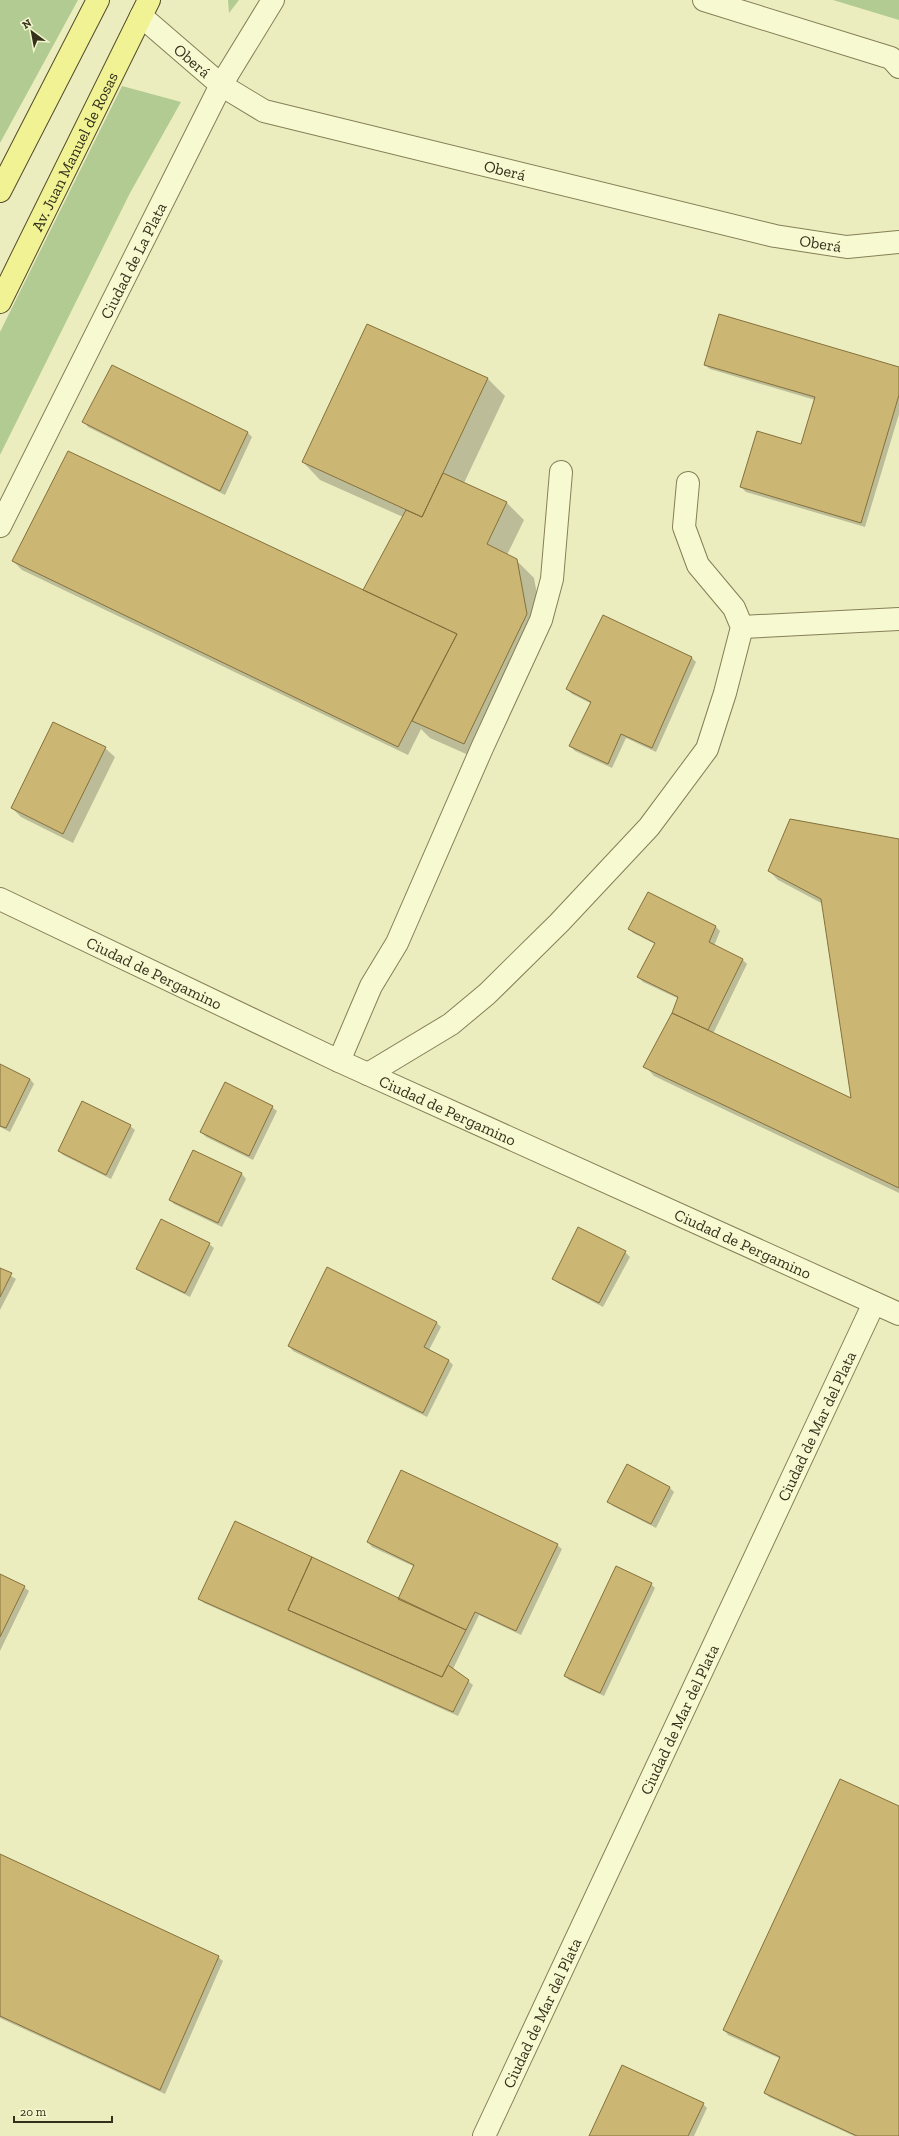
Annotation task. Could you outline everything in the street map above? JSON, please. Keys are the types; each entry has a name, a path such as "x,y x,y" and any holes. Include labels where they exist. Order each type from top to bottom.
{"main road":[{"path":"0,191 98,0"},
{"name":"Av. Juan Manuel de Rosas","path":"0,302 145,8"}],"street":[{"name":"Ciudad de La Plata","path":"0,526 221,85 273,0"},
{"path":"704,0 891,58 899,67"},
{"name":"Oberá","path":"145,8 221,85 264,111 775,236 847,247 899,242"},
{"path":"339,1061 372,986 397,943 482,748 542,620 552,579 561,472"},
{"path":"368,1074 451,1024 487,994 559,923 649,827 707,749 725,693 742,627 734,608 698,565 684,527 688,483"},
{"path":"742,627 899,619"},
{"name":"Ciudad de Pergamino","path":"0,899 339,1061 899,1314"},
{"name":"Ciudad de Mar del Plata","path":"484,2136 874,1303"}],"green space":[{"path":"0,0 78,0 0,143"},
{"path":"228,0 239,0 229,13"},
{"path":"833,0 899,0 899,20"},
{"path":"122,86 181,102 130,193 0,455 0,332"}],"building":[{"path":"719,314 899,367 899,395 861,523 740,487 757,431 801,444 815,397 704,365"},
{"path":"367,324 488,378 422,517 302,462"},
{"path":"112,365 248,432 220,491 82,422"},
{"path":"68,451 457,634 398,747 12,561"},
{"path":"443,473 507,502 487,544 517,559 527,614 464,744 412,721 457,634 363,590 406,510 422,517"},
{"path":"603,615 692,657 652,748 621,734 608,764 569,746 591,702 566,689"},
{"path":"53,722 106,747 63,834 11,808"},
{"path":"790,819 899,839 899,1188 643,1067 672,1013 851,1098 821,899 768,871"},
{"path":"648,892 716,926 709,942 743,959 708,1030 672,1013 678,997 637,977 655,943 628,929"},
{"path":"0,1064 30,1079 6,1128 0,1126"},
{"path":"225,1082 273,1106 249,1156 200,1132"},
{"path":"82,1101 131,1125 106,1175 58,1151"},
{"path":"193,1150 242,1173 218,1223 169,1200"},
{"path":"161,1219 210,1243 185,1293 136,1269"},
{"path":"578,1227 626,1251 599,1303 552,1279"},
{"path":"327,1267 437,1322 424,1347 449,1360 423,1413 288,1346"},
{"path":"0,1268 12,1273 0,1297"},
{"path":"627,1464 670,1487 651,1524 607,1502"},
{"path":"401,1470 558,1544 516,1631 475,1612 466,1630 398,1599 414,1565 367,1542"},
{"path":"235,1521 312,1557 288,1610 442,1677 448,1665 469,1680 453,1712 198,1599"},
{"path":"312,1557 466,1630 442,1677 288,1610"},
{"path":"616,1566 652,1583 600,1693 564,1676"},
{"path":"0,1574 25,1586 0,1637"},
{"path":"840,1779 899,1806 899,2136 857,2136 764,2093 780,2057 723,2030"},
{"path":"0,1854 219,1956 160,2090 0,2016"},
{"path":"622,2065 704,2103 688,2136 589,2136"}]}
